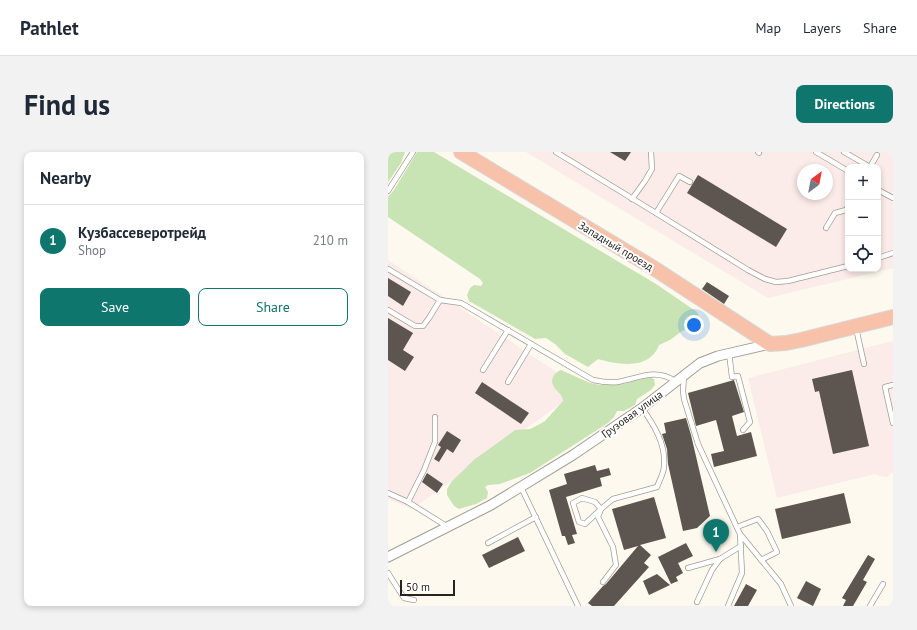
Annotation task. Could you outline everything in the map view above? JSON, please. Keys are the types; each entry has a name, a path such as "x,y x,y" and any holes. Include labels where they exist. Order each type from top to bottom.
{"main road":[{"name":"Западный проезд","path":"461,152 652,267 770,344"},
{"name":"Грузовая улица","path":"770,344 786,343 893,318"}],"street":[{"name":"Грузовая улица","path":"388,557 491,505 573,455 642,408 685,373 706,360 729,353 770,344"}],"lane":[{"path":"388,191 413,152"},
{"path":"556,152 765,279 776,282 788,281 845,267"},
{"path":"632,199 652,169 650,152"},
{"path":"816,152 845,169"},
{"path":"844,152 870,167 877,155"},
{"path":"656,213 679,176 690,182"},
{"path":"881,192 893,198"},
{"path":"826,228 835,213 845,210"},
{"path":"881,257 893,253"},
{"path":"388,269 440,300 461,303 593,380 618,382 662,374 675,381"},
{"path":"388,310 415,326 423,326 440,300"},
{"path":"856,326 864,364"},
{"path":"484,370 508,330"},
{"path":"508,382 532,344"},
{"path":"729,353 732,377 738,376 750,422 743,430"},
{"path":"685,373 683,391 684,399 698,444 740,534 781,584 791,606"},
{"path":"893,385 885,387 893,423"},
{"path":"601,509 595,502 582,498 573,502 579,522 585,524 613,499 657,488 664,467 662,447 656,428 642,408"},
{"path":"408,502 424,470 435,442 435,417"},
{"path":"521,487 578,606"},
{"path":"388,493 408,502 448,526"},
{"path":"601,509 598,517 613,547 616,565 603,582"},
{"path":"488,543 536,517"},
{"path":"737,527 758,519 767,531 777,552 762,560"},
{"path":"728,606 742,573 740,534"},
{"path":"688,568 720,559 741,546"},
{"path":"696,602 712,570 720,559"},
{"path":"388,573 404,598 414,600"},
{"path":"870,606 883,584"}],"shaded area":[{"path":"526,152 893,152 893,268 881,271 881,164 845,164 845,272 876,272 768,298"},
{"path":"388,260 582,389 412,509 388,499"},
{"path":"893,341 893,472 887,477 875,474 777,498 748,378"}],"green space":[{"path":"388,152 405,152 401,163 388,182"},
{"path":"417,152 434,152 656,284 697,312 700,319 696,326 682,331 670,340 659,345 655,353 649,359 633,364 624,364 598,359 588,367 565,354 555,344 546,338 535,339 469,301 467,295 470,288 474,285 481,286 483,283 480,279 388,217 388,197 394,190"},
{"path":"561,370 590,383 600,385 624,384 650,377 654,379 655,385 651,390 637,399 635,405 624,411 617,411 608,423 530,473 500,484 488,485 485,487 488,492 487,498 476,504 459,509 454,506 447,495 447,489 452,481 475,459 515,430 530,429 545,421 563,401 552,383 554,376"}],"building":[{"path":"610,152 631,152 625,161"},
{"path":"698,175 787,229 776,247 687,193"},
{"path":"388,278 411,292 403,306 388,296"},
{"path":"707,282 729,296 724,304 702,289"},
{"path":"388,318 413,333 403,350 414,357 405,371 388,360"},
{"path":"852,370 869,446 833,454 819,391 815,392 812,379"},
{"path":"734,380 744,412 732,416 737,436 751,432 757,456 714,467 711,454 724,451 716,420 696,426 688,393"},
{"path":"482,382 529,413 521,424 475,393"},
{"path":"686,418 710,516 697,528 683,531 668,464 667,449 662,434 666,433 664,423"},
{"path":"447,431 461,440 453,453 447,449 439,462 434,459 441,447 438,445"},
{"path":"595,465 597,471 609,468 611,475 600,478 602,486 566,497 577,534 572,535 575,543 568,545 565,536 562,536 549,490 567,484 564,474"},
{"path":"427,473 443,484 437,493 422,482"},
{"path":"844,493 851,523 782,539 775,509"},
{"path":"654,497 666,538 640,545 651,555 644,563 649,567 614,606 592,606 588,603 638,546 624,550 612,509"},
{"path":"518,537 525,551 489,568 482,555"},
{"path":"686,543 693,556 678,563 683,573 676,577 678,581 671,584 658,557"},
{"path":"868,555 875,559 863,580 867,582 853,606 843,606 846,600 842,598"},
{"path":"657,574 670,585 649,595 643,581"},
{"path":"806,581 821,589 813,606 797,598"},
{"path":"746,584 757,590 748,606 734,606"}],"place":[{"name":"Кузбассеверотрейд","path":"716,552"}]}
